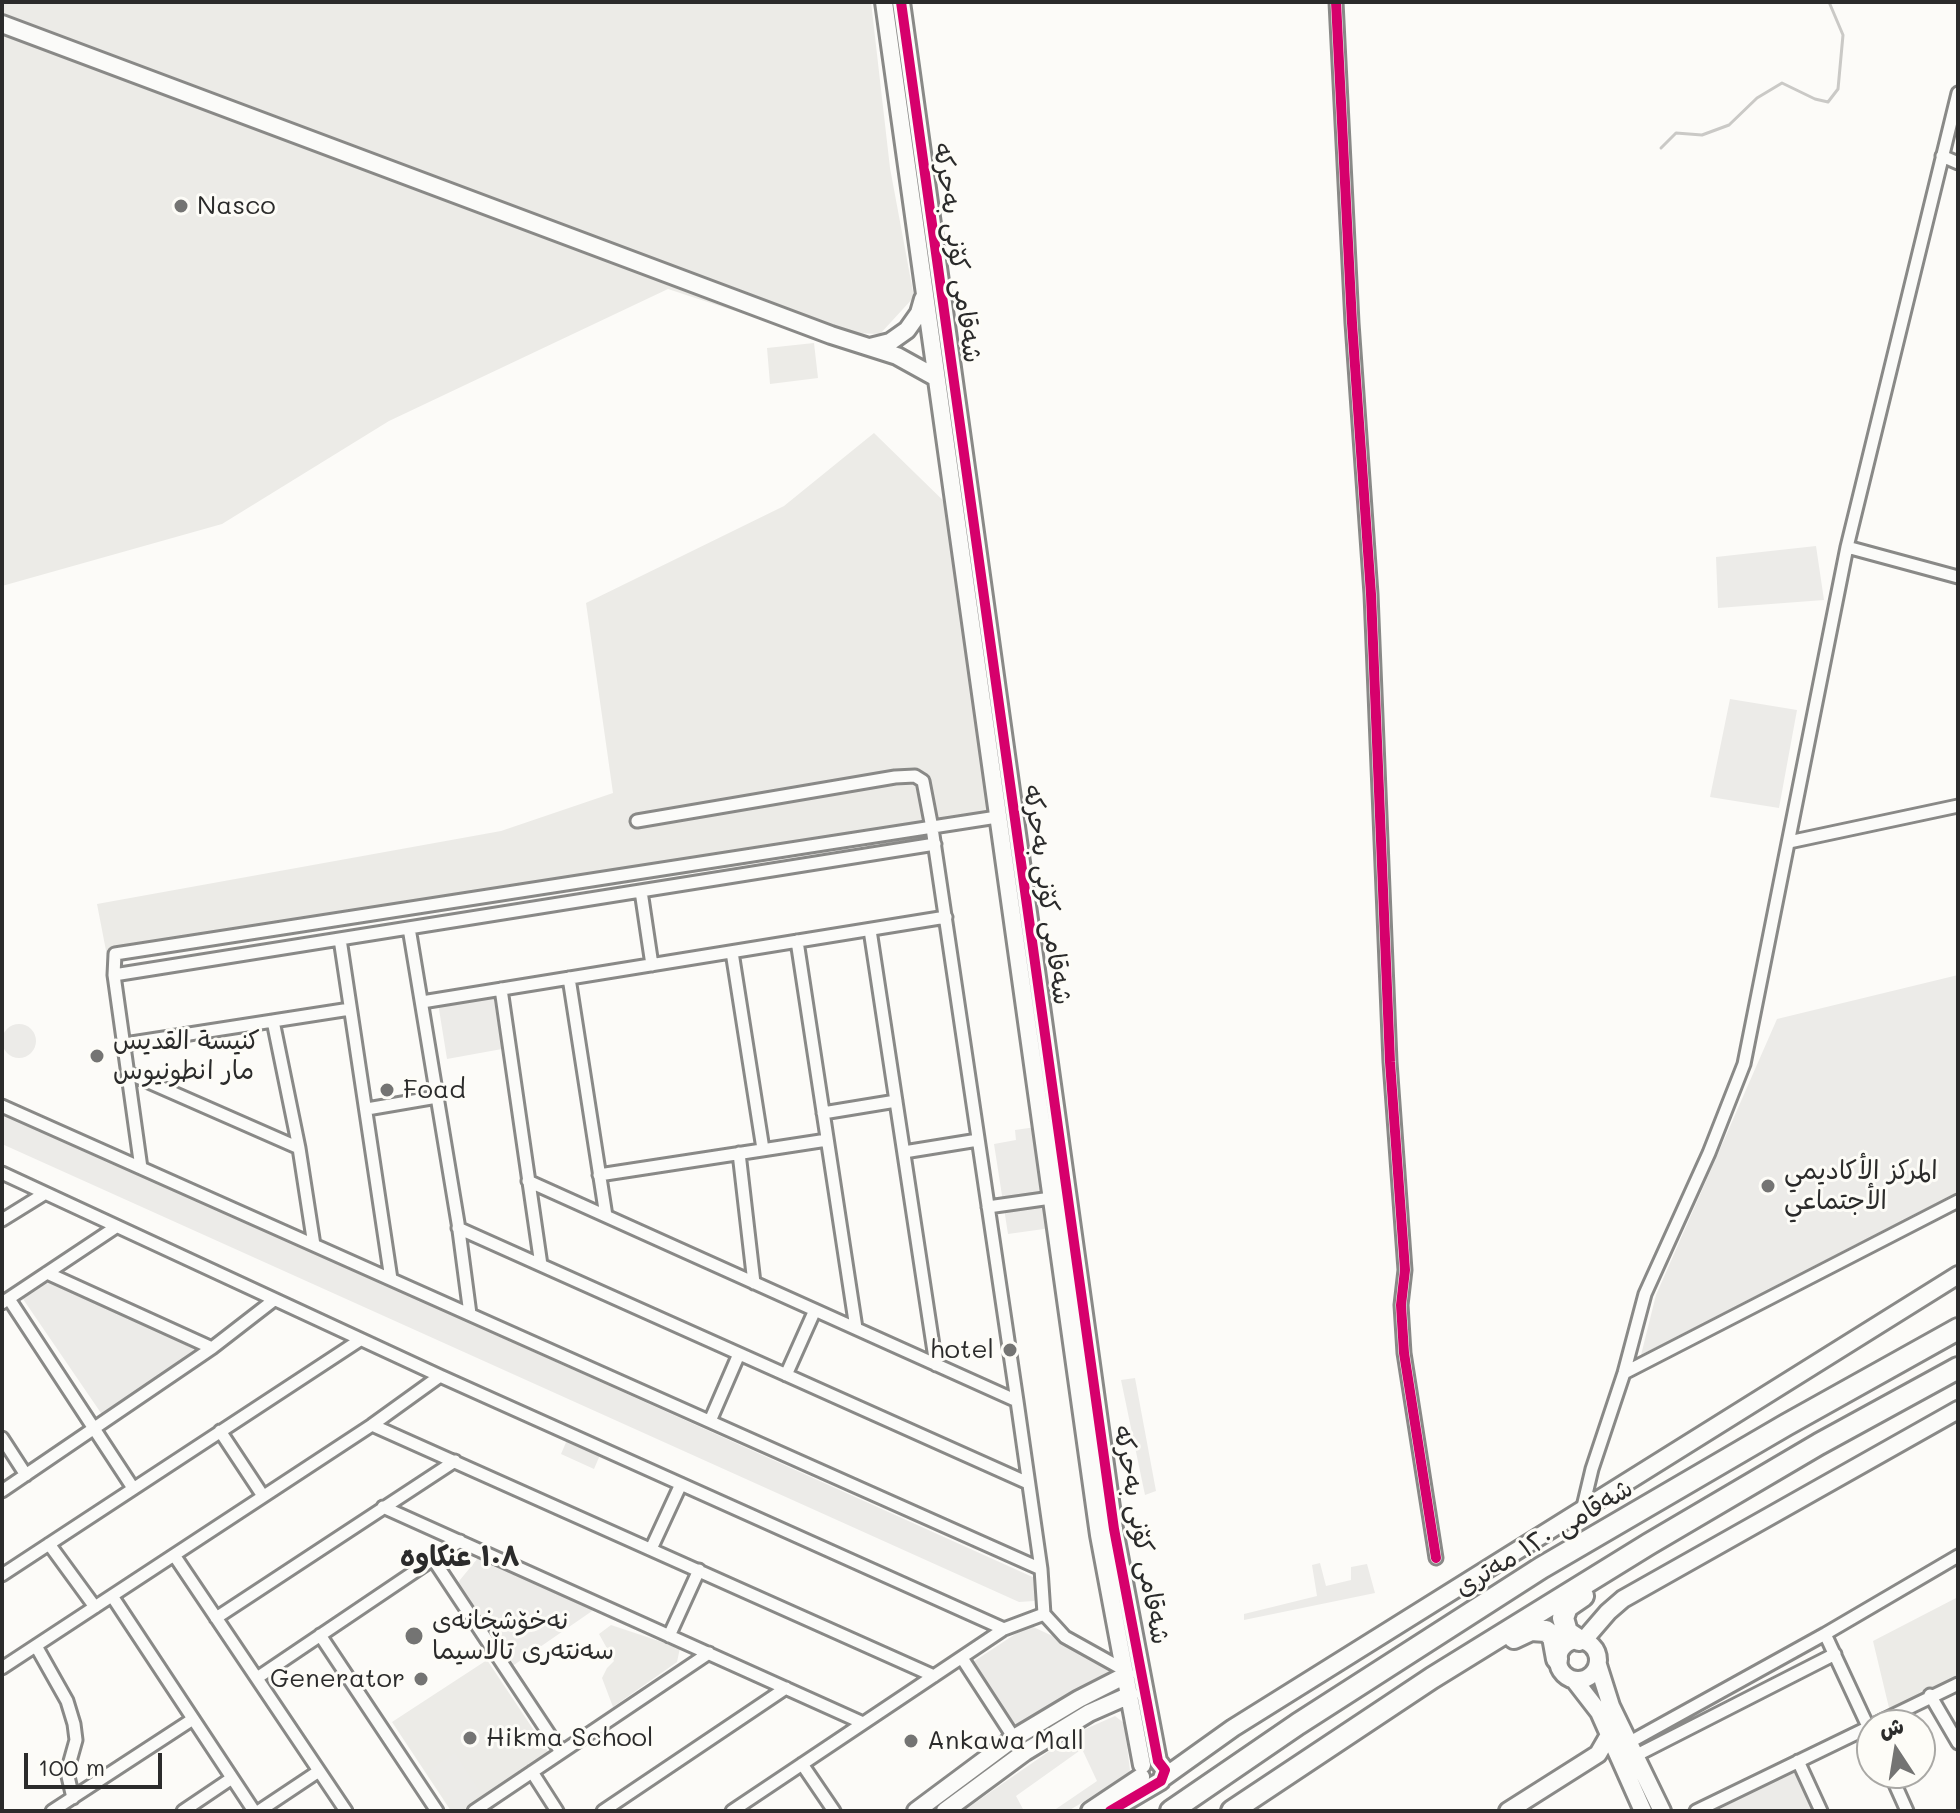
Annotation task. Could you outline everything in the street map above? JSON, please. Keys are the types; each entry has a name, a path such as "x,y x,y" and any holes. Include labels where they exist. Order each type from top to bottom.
{"highway":[{"name":"شەقامی ١٢٠ مەتری","path":"1171,1811 1298,1724 1541,1568 1958,1329"},
{"path":"1232,1811 1452,1665 1622,1560 1819,1444 1958,1368"},
{"path":"1581,1640 1565,1629 1563,1618 1567,1607 1597,1587 1622,1560"},
{"path":"1452,1665 1492,1652 1526,1631 1536,1629 1546,1631 1553,1637 1557,1659"}],"street":[{"name":"شەقامی کۆنی بەحرکە","path":"884,2 1099,1535 1130,1695 1153,1771"},
{"name":"شەقامی کۆنی بەحرکە","path":"901,2 1114,1529 1153,1771"},
{"path":"1336,2 1352,323 1371,594 1390,1062 1405,1270 1401,1305 1403,1341 1436,1558"},
{"path":"2,24 831,335 897,356 935,377"},
{"path":"1582,1511 1645,1294 1709,1153 1744,1064 1847,547 1958,93"},
{"path":"1942,156 1958,163"},
{"path":"869,347 890,342 907,330 919,313 924,292"},
{"path":"1847,547 1958,577"},
{"path":"637,821 908,775 923,781 935,844 1017,1401 1041,1569 1044,1614 1065,1637 1126,1673"},
{"path":"1789,842 1958,806"},
{"path":"141,1168 114,975 115,954 997,817"},
{"path":"114,975 935,844"},
{"path":"641,891 652,965"},
{"path":"422,1002 946,917"},
{"path":"409,928 470,1314"},
{"path":"870,930 936,1365"},
{"path":"340,939 391,1279"},
{"path":"797,941 856,1328"},
{"path":"732,952 763,1149"},
{"path":"569,978 606,1216"},
{"path":"501,989 541,1265"},
{"path":"125,1044 350,1009"},
{"path":"273,1021 299,1148 314,1245"},
{"path":"128,1073 299,1148"},
{"path":"367,1109 437,1097"},
{"path":"823,1113 896,1101"},
{"path":"2,1106 1041,1569"},
{"path":"599,1175 827,1140"},
{"path":"904,1152 978,1140"},
{"path":"739,1153 754,1283"},
{"path":"2,1173 360,1340 1004,1629"},
{"path":"528,1181 1017,1401"},
{"path":"2,1220 44,1194"},
{"path":"988,1207 1051,1198"},
{"path":"1624,1373 1958,1201"},
{"path":"116,1227 5,1301 133,1488"},
{"path":"458,1228 1028,1483"},
{"path":"47,1273 212,1348"},
{"path":"1090,1811 1153,1771 1233,1728 1958,1275"},
{"path":"2,1491 212,1348 274,1300"},
{"path":"786,1375 815,1310"},
{"path":"2,1575 360,1340"},
{"path":"710,1421 739,1354"},
{"path":"2,1668 372,1425 440,1376"},
{"path":"1662,1811 1629,1753 1609,1735 1594,1704 1575,1681 1564,1675 1557,1659 1562,1647 1581,1640 1615,1605 1958,1410"},
{"path":"372,1425 934,1676"},
{"path":"220,1431 263,1496"},
{"path":"2,1438 26,1475"},
{"path":"216,1618 455,1461"},
{"path":"651,1549 681,1484"},
{"path":"383,1507 863,1723"},
{"path":"257,1678 460,1541"},
{"path":"49,1544 95,1607"},
{"path":"174,1555 346,1811"},
{"path":"1629,1753 1958,1556"},
{"path":"433,1559 561,1752"},
{"path":"669,1636 699,1570"},
{"path":"1575,1681 1587,1678 1598,1661 1605,1630 1616,1611 1659,1579"},
{"path":"112,1596 256,1811 319,1771"},
{"path":"732,1811 1004,1629 1044,1614"},
{"path":"1825,1634 1860,1709"},
{"path":"320,1635 437,1811"},
{"path":"1581,1640 1593,1647 1607,1696 1629,1753 1643,1811"},
{"path":"36,1646 67,1701 74,1724 76,1740 67,1772 69,1804"},
{"path":"474,1811 709,1653"},
{"path":"1539,1792 1629,1753 1835,1654"},
{"path":"962,1658 1014,1738"},
{"path":"916,1811 1014,1738 1126,1673"},
{"path":"1906,1709 1958,1684"},
{"path":"603,1811 618,1807 786,1688"},
{"path":"1093,1691 1100,1707"},
{"path":"945,1811 1025,1752 1100,1707 1130,1695"},
{"path":"1930,1695 1958,1743"},
{"path":"52,1811 69,1804 193,1719"},
{"path":"1508,1811 1598,1754 1609,1735"},
{"path":"1696,1811 1856,1736"},
{"path":"1798,1761 1821,1811"},
{"path":"802,1764 834,1811"},
{"path":"1110,1811 1153,1771"},
{"path":"532,1772 557,1811"},
{"path":"183,1811 232,1778"},
{"path":"1897,1789 1907,1811"}],"shaded area":[{"path":"2,2 871,2 890,168 914,297 880,334 796,331 668,289 389,421 222,524 2,586"},
{"path":"814,343 818,378 770,384 767,348"},
{"path":"874,433 958,515 1004,819 556,893 108,961 97,904 501,831 613,793 586,603 784,506"},
{"path":"1816,546 1824,600 1718,608 1716,557"},
{"path":"1730,699 1797,710 1779,808 1710,797"},
{"path":"1958,975 1958,1192 1641,1355 1656,1295 1777,1019"},
{"path":"493,994 502,1049 447,1059 438,1003"},
{"path":"19,1024 31,1029 36,1041 31,1053 19,1058 7,1053 2,1041 7,1029"},
{"path":"2,1112 1037,1579 1039,1597 1034,1601 1019,1602 2,1144"},
{"path":"1036,1127 1051,1228 1008,1234 994,1144 1016,1140 1015,1130"},
{"path":"53,1279 202,1349 103,1416 23,1299"},
{"path":"1135,1378 1156,1491 1145,1495 1121,1380"},
{"path":"570,1433 603,1448 594,1469 561,1454"},
{"path":"478,1558 595,1609 511,1667 455,1586"},
{"path":"1320,1563 1326,1586 1351,1580 1351,1567 1367,1564 1375,1593 1244,1620 1244,1614 1317,1596 1312,1565"},
{"path":"1958,1597 1958,1677 1896,1709 1889,1709 1873,1641"},
{"path":"611,1625 680,1648 677,1662 613,1707 602,1678 614,1661 599,1634"},
{"path":"1029,1625 1117,1666 1018,1731 973,1662"},
{"name":"Hikma School","path":"487,1660 549,1753 462,1811 451,1811 392,1722"},
{"path":"1115,1716 1124,1723 1130,1770 1127,1776 1068,1811 1053,1811 1097,1781 1082,1749 1016,1796 1024,1811 963,1811 1074,1734"},
{"path":"455,1753 482,1794 457,1811 429,1770"},
{"path":"1797,1770 1814,1811 1716,1811"}],"waterway":[{"path":"1661,148 1676,133 1702,135 1729,125 1757,98 1782,83 1828,102 1838,89 1843,35 1829,2"}],"cycle path":[{"path":"901,2 1114,1529 1158,1761 1165,1770 1161,1781 1110,1811"},
{"path":"1336,2 1352,323 1371,594 1390,1062 1405,1270 1401,1305 1404,1353 1436,1558"}],"place":[{"name":"Nasco","path":"181,206"},
{"name":"كنيسة القديس مار انطونيوس","path":"97,1056"},
{"name":"Foad","path":"387,1090"},
{"name":"المركز الأكاديمي الأجتماعي","path":"1768,1186"},
{"name":"hotel","path":"1010,1350"},
{"name":"نەخۆشخانەی سەنتەری تاڵاسیما","path":"414,1636"},
{"name":"Generator","path":"421,1679"},
{"name":"Hikma School","path":"470,1738"},
{"name":"Ankawa Mall","path":"911,1741"}],"district":[{"name":"١٠٨ عنکاوە","path":"460,1557"}]}
